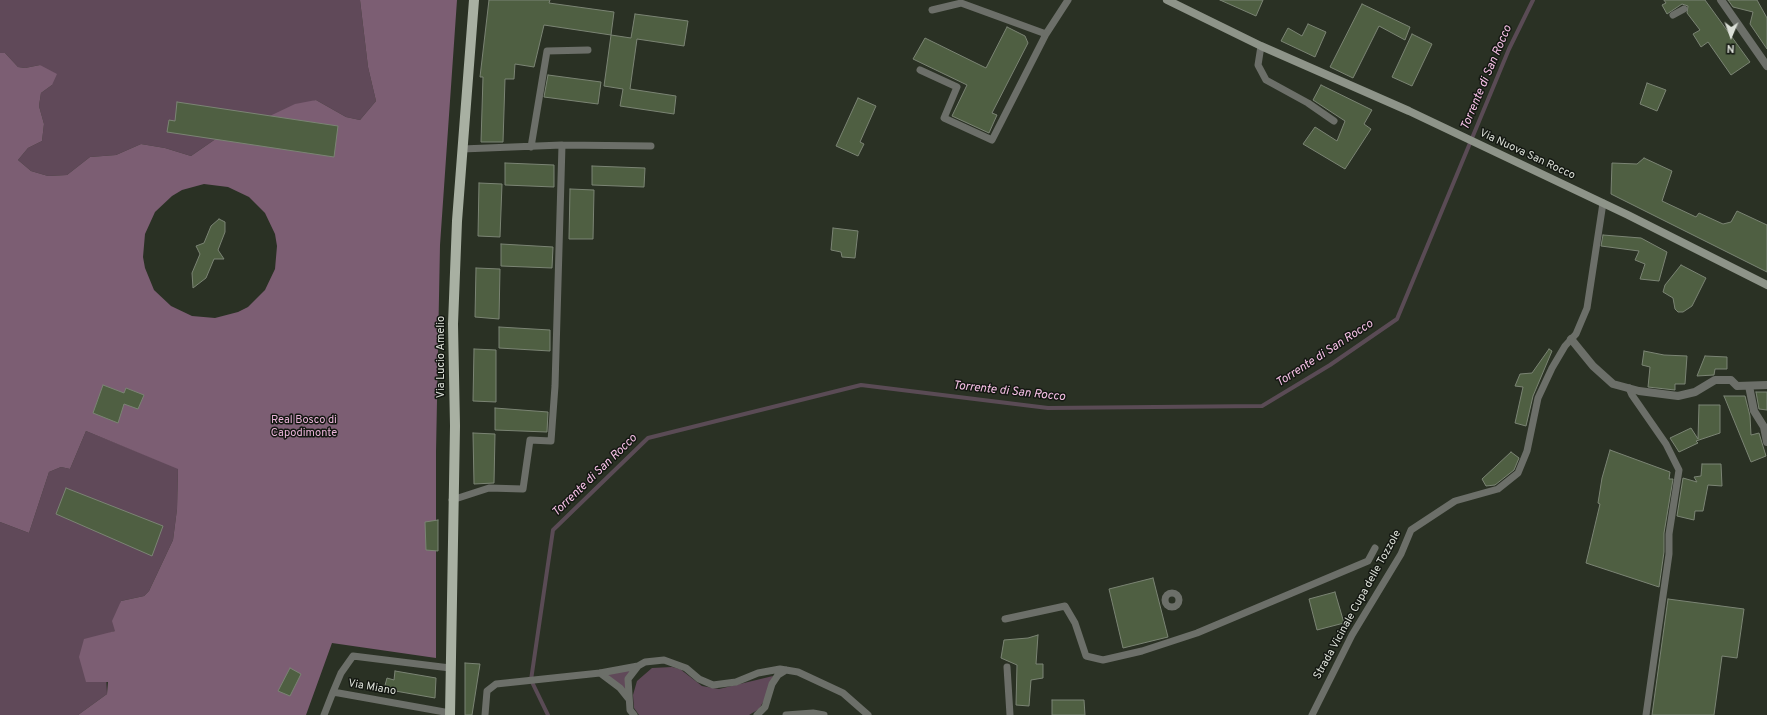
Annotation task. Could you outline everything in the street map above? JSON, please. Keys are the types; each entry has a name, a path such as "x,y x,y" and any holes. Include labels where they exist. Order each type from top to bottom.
{"main road":[{"name":"Via Lucio Amelio","path":"450,714 452,500 455,426 454,316 457,221 474,0"},
{"name":"Via Nuova San Rocco","path":"1167,0 1261,46 1409,111 1603,203 1767,285"}],"street":[{"path":"1721,0 1767,66"},
{"path":"1571,340 1593,366 1613,384 1629,388 1678,396 1695,392 1715,380 1731,380 1737,386 1767,385"},
{"path":"1749,386 1754,411 1764,427 1767,442"}],"lane":[{"path":"920,70 957,87 944,118 992,140 1046,34 1068,0"},
{"path":"932,10 961,3 1046,34"},
{"path":"1674,15 1684,9"},
{"path":"1261,46 1258,65 1266,80 1308,103 1334,121"},
{"path":"531,146 547,51 588,50"},
{"path":"462,150 562,145 651,146"},
{"path":"452,500 489,488 523,489 530,440 550,441 555,386 562,145"},
{"name":"Strada Vicinale Cupa delle Tozzole","path":"1312,715 1352,635 1401,554 1411,530 1454,501 1498,489 1518,473 1527,451 1538,398 1552,368 1576,334 1587,308 1603,203"},
{"path":"1629,388 1632,395 1666,444 1679,470 1669,534 1669,554 1646,715"},
{"path":"1005,619 1065,606 1075,623 1086,656 1103,660 1142,651 1198,633 1368,561 1375,548"},
{"name":"Via Miano","path":"450,668 352,656 341,672 333,692 450,714"},
{"path":"485,715 487,691 496,684 600,673 638,666 645,662 664,660 686,668 699,679 713,685 736,682 758,673 780,669 798,672 843,693 868,715"},
{"path":"634,715 630,710 628,678 638,666"},
{"path":"1007,668 1010,715"},
{"path":"757,715 765,707 772,684 778,675 786,670"},
{"path":"600,673 620,688 629,699"},
{"path":"324,715 333,692"},
{"path":"786,715 813,713 824,715"}],"shaded area":[{"path":"0,0 360,0 368,67 376,101 360,120 346,117 316,100 255,123 230,129 191,156 165,148 141,144 116,155 90,157 67,175 48,176 31,171 18,160 28,148 42,141 44,124 39,106 41,93 52,85 40,65 25,68 18,67 5,53 0,53"},
{"path":"86,431 178,468 177,509 173,540 149,591 144,596 121,601 115,631 104,635 107,694 78,715 0,715 0,522 29,533 49,472 61,467 70,469"},
{"path":"672,667 680,669 702,686 719,689 773,676 766,697 759,709 749,715 639,715 634,708 633,695 637,681 652,668"},
{"path":"632,670 626,693 605,674"}],"green space":[{"name":"Real Bosco di Capodimonte","path":"360,0 457,0 440,245 436,452 436,658 332,643 306,715 78,715 107,694 108,682 86,682 79,657 84,639 115,631 112,621 121,601 144,596 149,591 173,540 177,509 178,469 86,431 70,469 61,467 49,472 29,533 0,522 0,53 5,53 18,67 25,68 40,65 57,74 52,85 41,93 39,106 44,124 42,141 28,148 18,160 31,171 48,176 67,175 90,157 116,155 141,144 165,148 191,156 230,129 255,123 295,104 316,100 346,117 360,120 376,101 368,67","holes":["204,184 228,187 249,197 265,213 275,234 277,246 275,269 265,290 248,307 238,312 215,318 192,316 171,306 154,290 145,268 143,257 145,234 155,212 172,196 182,190"]}],"building":[{"path":"489,0 550,0 549,3 614,12 611,35 544,25 534,67 515,64 514,79 505,79 503,142 481,142 483,77 480,77"},
{"path":"1220,0 1263,0 1256,16"},
{"path":"1664,0 1705,0 1750,62 1731,75 1708,42 1701,47 1693,34 1700,30 1687,13 1688,6 1682,4 1667,14 1662,5 1666,3"},
{"path":"1728,0 1757,0 1767,18 1767,49 1750,24 1753,12 1733,7"},
{"path":"1362,4 1410,27 1405,40 1379,26 1353,78 1330,67"},
{"path":"635,14 688,21 684,46 637,39 630,89 676,96 674,114 620,106 623,89 604,86 611,35 631,38"},
{"path":"1308,24 1326,32 1315,57 1281,41 1288,28 1302,36"},
{"path":"1007,27 1025,36 1028,43 992,113 997,115 989,133 952,116 967,85 913,59 925,38 986,68"},
{"path":"1412,34 1432,44 1412,86 1392,77"},
{"path":"548,75 601,82 598,104 544,97"},
{"path":"1647,83 1666,90 1657,111 1640,104"},
{"path":"1321,85 1372,110 1364,124 1371,129 1345,169 1303,144 1315,127 1337,141 1345,121 1313,100"},
{"path":"858,98 876,106 860,142 864,144 858,156 836,146"},
{"path":"177,102 338,126 334,157 167,132 169,120 175,121"},
{"path":"1644,158 1672,171 1662,201 1696,217 1699,213 1723,224 1731,222 1737,211 1767,225 1767,272 1611,194 1612,163 1637,164"},
{"path":"505,163 554,165 554,187 505,185"},
{"path":"592,166 645,168 644,187 592,185"},
{"path":"479,183 502,184 500,237 478,236"},
{"path":"570,189 594,190 593,239 569,239"},
{"path":"219,219 225,222 225,232 218,250 224,259 214,259 206,278 193,288 192,273 200,254 196,246 204,243 211,226"},
{"path":"833,228 858,231 855,258 842,257 841,252 831,250"},
{"path":"1603,235 1641,238 1667,252 1659,281 1640,279 1645,264 1635,260 1639,251 1601,246"},
{"path":"501,244 553,247 552,268 501,266"},
{"path":"1681,265 1706,278 1692,306 1683,312 1678,312 1675,309 1673,298 1663,292 1665,285"},
{"path":"476,268 500,269 499,319 475,317"},
{"path":"499,327 550,330 550,351 499,348"},
{"path":"474,349 496,350 496,402 473,401"},
{"path":"1549,349 1552,351 1533,396 1526,426 1515,423 1523,387 1515,386 1520,374 1532,373"},
{"path":"1644,351 1664,355 1687,356 1685,384 1675,384 1675,390 1648,387 1650,367 1642,365"},
{"path":"1705,356 1727,357 1727,369 1715,369 1714,375 1697,376"},
{"path":"103,385 124,393 126,388 144,395 138,409 124,404 118,423 93,413"},
{"path":"1756,392 1767,392 1767,410 1759,409"},
{"path":"1724,396 1745,396 1750,416 1751,435 1759,433 1766,456 1751,462"},
{"path":"1699,405 1720,405 1720,433 1696,441 1698,443 1679,452 1670,438 1691,428 1698,439"},
{"path":"495,408 548,412 547,432 495,430"},
{"path":"473,433 495,434 494,483 474,484"},
{"path":"1610,450 1670,472 1669,479 1673,479 1664,533 1664,552 1659,587 1586,563 1600,504 1598,503 1602,478"},
{"path":"1511,452 1519,458 1514,470 1495,485 1486,486 1482,479"},
{"path":"1702,464 1721,464 1722,486 1708,485 1703,511 1695,511 1694,520 1677,516 1683,478 1697,482 1694,477 1701,476"},
{"path":"66,488 163,526 152,556 56,514"},
{"path":"438,520 438,551 426,550 425,522"},
{"path":"1153,578 1168,637 1123,648 1109,589"},
{"path":"1335,592 1344,623 1317,630 1309,599"},
{"path":"1668,599 1744,609 1737,658 1722,656 1714,715 1652,715"},
{"path":"1038,635 1036,664 1043,664 1043,678 1031,680 1029,706 1016,705 1017,665 1001,658 1004,640 1028,638"},
{"path":"465,663 480,664 472,715 465,715"},
{"path":"290,668 301,674 290,696 278,691"},
{"path":"395,671 436,678 435,698 384,689 387,678 394,680"},
{"path":"1052,700 1084,700 1085,715 1052,715"}],"waterway":[{"name":"Torrente di San Rocco","path":"548,715 531,680 553,530 648,438 861,385 1048,408 1262,406 1330,365 1397,319 1509,49 1533,0"}]}
